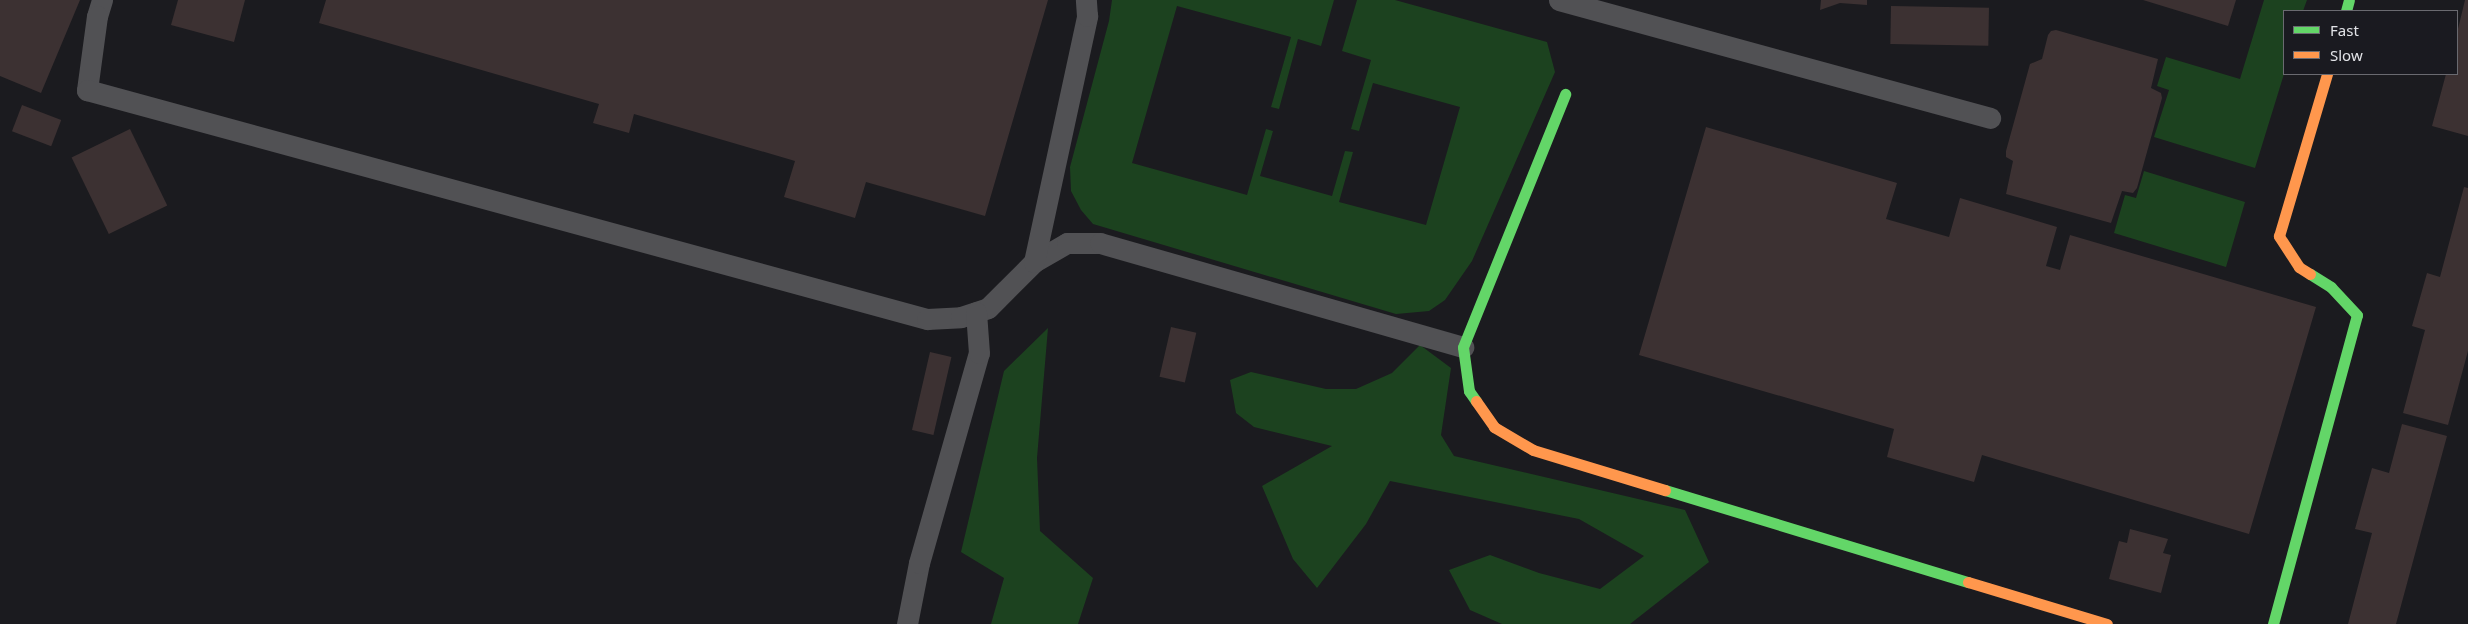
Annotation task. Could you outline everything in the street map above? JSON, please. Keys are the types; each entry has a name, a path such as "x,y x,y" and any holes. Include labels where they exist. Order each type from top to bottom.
{"street":[{"path":"2272,624 2357,315 2331,287 2298,267 2278,236 2327,75"},
{"path":"1565,94 1463,347 1469,391 1494,427 1533,450 2107,624"}],"lane":[{"path":"102,0 97,16 87,90 927,320 976,312 988,308 1034,262 1067,243 1100,243 1463,347"},
{"path":"1034,262 1087,16 1086,0"},
{"path":"1559,0 1990,118"},
{"path":"907,624 919,563 979,353 976,312"}],"green space":[{"path":"1112,0 1334,0 1321,46 1298,39 1279,109 1271,107 1291,37 1177,6 1132,163 1247,195 1266,129 1273,131 1260,176 1332,196 1345,151 1353,152 1339,202 1426,225 1460,107 1373,83 1359,131 1351,129 1371,60 1342,51 1357,0 1395,0 1547,42 1555,72 1472,261 1445,300 1429,311 1396,314 1093,224 1081,210 1071,191 1070,167 1109,21"},
{"path":"2264,0 2307,0 2303,10 2283,10 2284,75 2255,168 2154,137 2169,90 2157,86 2166,57 2240,79"},
{"path":"2144,171 2245,202 2226,267 2114,233 2125,195 2136,198"},
{"path":"1048,328 1037,458 1040,531 1093,578 1078,624 991,624 1004,578 961,552 1004,371"},
{"path":"1420,345 1451,368 1441,435 1454,456 1685,510 1709,562 1630,624 1502,624 1470,610 1449,570 1490,555 1539,573 1600,589 1644,556 1579,519 1390,481 1366,524 1317,588 1293,559 1262,486 1332,446 1254,427 1236,413 1230,380 1251,372 1326,389 1356,389 1392,373"}],"building":[{"path":"0,0 80,0 41,93 0,76"},
{"path":"178,0 245,0 234,42 171,25"},
{"path":"326,0 1048,0 985,216 866,182 855,218 784,197 795,161 634,114 629,133 593,123 599,104 319,23"},
{"path":"1821,0 1867,0 1867,5 1840,3 1820,10"},
{"path":"2143,0 2236,0 2228,26"},
{"path":"2465,0 2468,0 2468,136 2432,126 2446,75 2458,75 2458,29"},
{"path":"1891,6 1989,8 1988,46 1890,44"},
{"path":"2056,30 2158,59 2151,88 2161,93 2162,98 2137,188 2133,193 2122,191 2111,223 2006,194 2013,161 2006,157 2006,151 2030,64 2042,59 2048,35 2051,31"},
{"path":"22,105 61,120 51,146 12,131"},
{"path":"1706,127 1897,183 1886,219 1949,237 1960,198 2057,227 2046,266 2060,270 2070,235 2316,307 2249,534 1982,455 1974,482 1887,457 1894,429 1639,355"},
{"path":"130,129 167,205 109,234 72,157"},
{"path":"2464,187 2468,188 2468,351 2448,425 2403,413 2425,330 2412,326 2427,273 2440,277"},
{"path":"1171,327 1196,333 1185,383 1160,377"},
{"path":"930,352 951,357 933,435 912,430"},
{"path":"2402,424 2447,436 2396,624 2348,624 2372,533 2355,529 2372,468 2389,473"},
{"path":"2130,529 2168,539 2163,553 2171,555 2161,593 2109,579 2119,541 2127,543"}],"traffic: fast":[{"path":"2346,10 2349,0"},
{"path":"1476,401 1469,391 1463,347 1565,94"},
{"path":"2273,624 2357,315 2331,287 2310,274"},
{"path":"1665,490 1968,582"}],"traffic: slow":[{"path":"2310,274 2299,267 2279,236 2327,75"},
{"path":"1476,401 1494,427 1533,450 1665,490"},
{"path":"1968,582 2107,624"}]}
